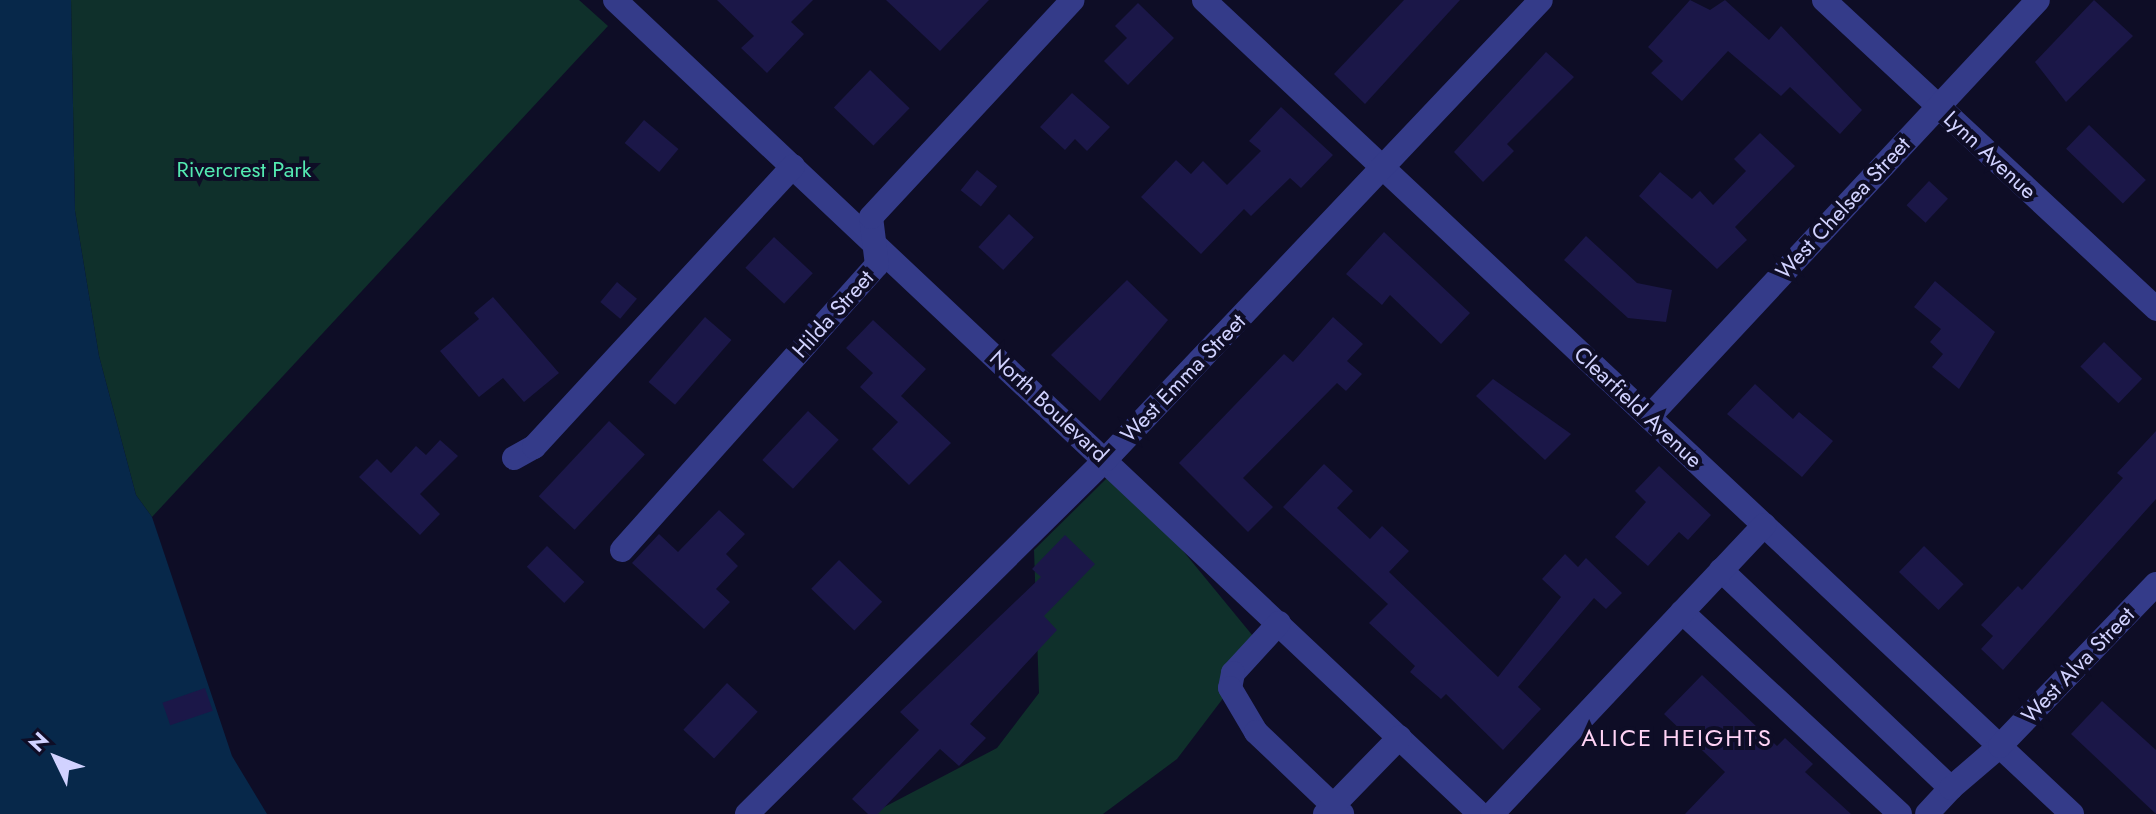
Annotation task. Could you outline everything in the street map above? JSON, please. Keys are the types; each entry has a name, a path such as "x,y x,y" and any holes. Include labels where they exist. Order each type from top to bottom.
{"street":[{"name":"Hilda Street","path":"622,550 877,265 871,217 1073,0"},
{"name":"Clearfield Avenue","path":"1204,0 2072,814"},
{"name":"West Emma Street","path":"747,814 1106,459 1541,0"},
{"name":"Lynn Avenue","path":"1824,0 2156,309"},
{"name":"West Chelsea Street","path":"1649,417 2038,0"},
{"name":"North Boulevard","path":"628,4 793,166 1480,814"},
{"path":"514,458 534,447 793,166"},
{"path":"1492,814 1764,525"},
{"path":"1721,570 1951,788"},
{"name":"West Alva Street","path":"1927,814 1951,788 2000,746 2156,584"},
{"path":"1682,612 1900,814"},
{"path":"1279,623 1233,673 1230,688 1256,732 1333,811 1400,737"}],"green space":[{"name":"Rivercrest Park","path":"71,0 579,0 608,26 152,517 136,495 99,356 75,211"},
{"path":"1107,478 1179,546 1262,647 1177,759 1103,814 871,814 997,748 1039,693 1034,550"}],"water":[{"path":"0,0 71,0 75,211 99,356 136,495 152,517 232,756 267,814 0,814"}],"building":[{"path":"717,0 813,0 791,22 804,34 767,73 741,48 754,36"},
{"path":"886,0 989,0 940,51"},
{"path":"1404,0 1460,0 1365,104 1334,74"},
{"path":"1690,0 1710,10 1725,0 1769,40 1781,26 1862,110 1840,134 1790,87 1781,96 1728,51 1682,101 1651,73 1663,61 1648,47"},
{"path":"2094,0 2133,36 2066,102 2035,62"},
{"path":"1138,3 1174,38 1128,85 1104,61 1127,38 1115,26"},
{"path":"1546,52 1574,77 1507,144 1514,151 1483,182 1454,152"},
{"path":"870,70 910,108 873,146 834,107"},
{"path":"1072,93 1110,127 1087,151 1075,139 1065,150 1040,127"},
{"path":"1281,107 1333,155 1301,188 1290,178 1251,216 1244,209 1201,254 1141,197 1176,160 1191,174 1203,161 1227,185 1261,151 1249,141"},
{"path":"644,120 678,149 659,172 625,143"},
{"path":"2089,125 2146,180 2123,204 2066,149"},
{"path":"1760,133 1795,166 1735,227 1747,240 1717,269 1639,196 1660,172 1692,199 1700,191 1713,205 1746,171 1734,159"},
{"path":"977,170 997,186 981,207 961,190"},
{"path":"1929,181 1948,199 1926,223 1906,205"},
{"path":"1009,214 1034,237 1003,270 978,247"},
{"path":"1384,232 1470,313 1441,344 1390,295 1382,305 1346,274"},
{"path":"1586,236 1637,283 1672,290 1666,322 1628,318 1564,260"},
{"path":"774,237 813,273 784,304 745,268"},
{"path":"1127,280 1168,320 1100,401 1051,355"},
{"path":"1935,281 1995,332 1959,389 1932,367 1943,354 1930,342 1941,329 1914,307"},
{"path":"617,282 637,299 620,319 600,302"},
{"path":"493,297 559,373 524,402 503,378 479,397 440,351 479,319 474,313"},
{"path":"705,317 731,340 675,405 649,382"},
{"path":"1333,317 1363,344 1347,361 1362,374 1346,391 1337,383 1243,478 1273,507 1248,532 1179,463 1284,354 1293,362"},
{"path":"873,320 926,369 901,396 951,443 909,485 872,449 898,422 860,387 873,373 846,348"},
{"path":"2104,342 2142,379 2119,403 2080,366"},
{"path":"1493,379 1571,434 1545,460 1476,396"},
{"path":"1755,384 1793,419 1799,412 1833,441 1802,477 1727,414"},
{"path":"808,411 839,440 793,489 762,460"},
{"path":"609,421 645,454 575,530 539,496"},
{"path":"2156,431 2156,499 2003,670 1981,649 1993,636 1981,625 2018,586 2022,590 2123,478 2117,473"},
{"path":"440,440 458,456 420,494 440,514 420,535 359,477 377,459 391,473 416,446 426,455"},
{"path":"1324,464 1353,491 1337,508 1370,539 1382,526 1409,551 1389,572 1498,677 1561,597 1542,579 1565,554 1578,567 1586,558 1622,593 1606,609 1594,598 1518,687 1541,709 1503,750 1446,694 1441,699 1410,672 1415,666 1369,623 1388,604 1283,507"},
{"path":"1659,466 1711,515 1688,540 1679,532 1648,566 1615,537 1646,502 1635,491"},
{"path":"719,510 745,534 726,554 738,566 716,589 730,602 704,629 632,563 659,534 678,552"},
{"path":"1065,535 1095,564 1044,616 1057,630 970,724 986,738 959,766 940,749 878,814 868,814 852,799 919,730 900,712 1041,577 1032,569"},
{"path":"547,546 584,582 564,603 527,567"},
{"path":"1924,546 1964,584 1939,610 1899,572"},
{"path":"839,560 882,602 854,630 811,589"},
{"path":"1702,675 1777,746 1785,738 1813,764 1805,772 1851,814 1685,814 1725,772 1664,714"},
{"path":"727,683 758,712 714,758 683,730"},
{"path":"205,688 213,711 170,725 162,703"},
{"path":"2102,701 2156,750 2156,814 2071,734"}],"district":[{"name":"ALICE HEIGHTS","path":"1677,738"}]}
